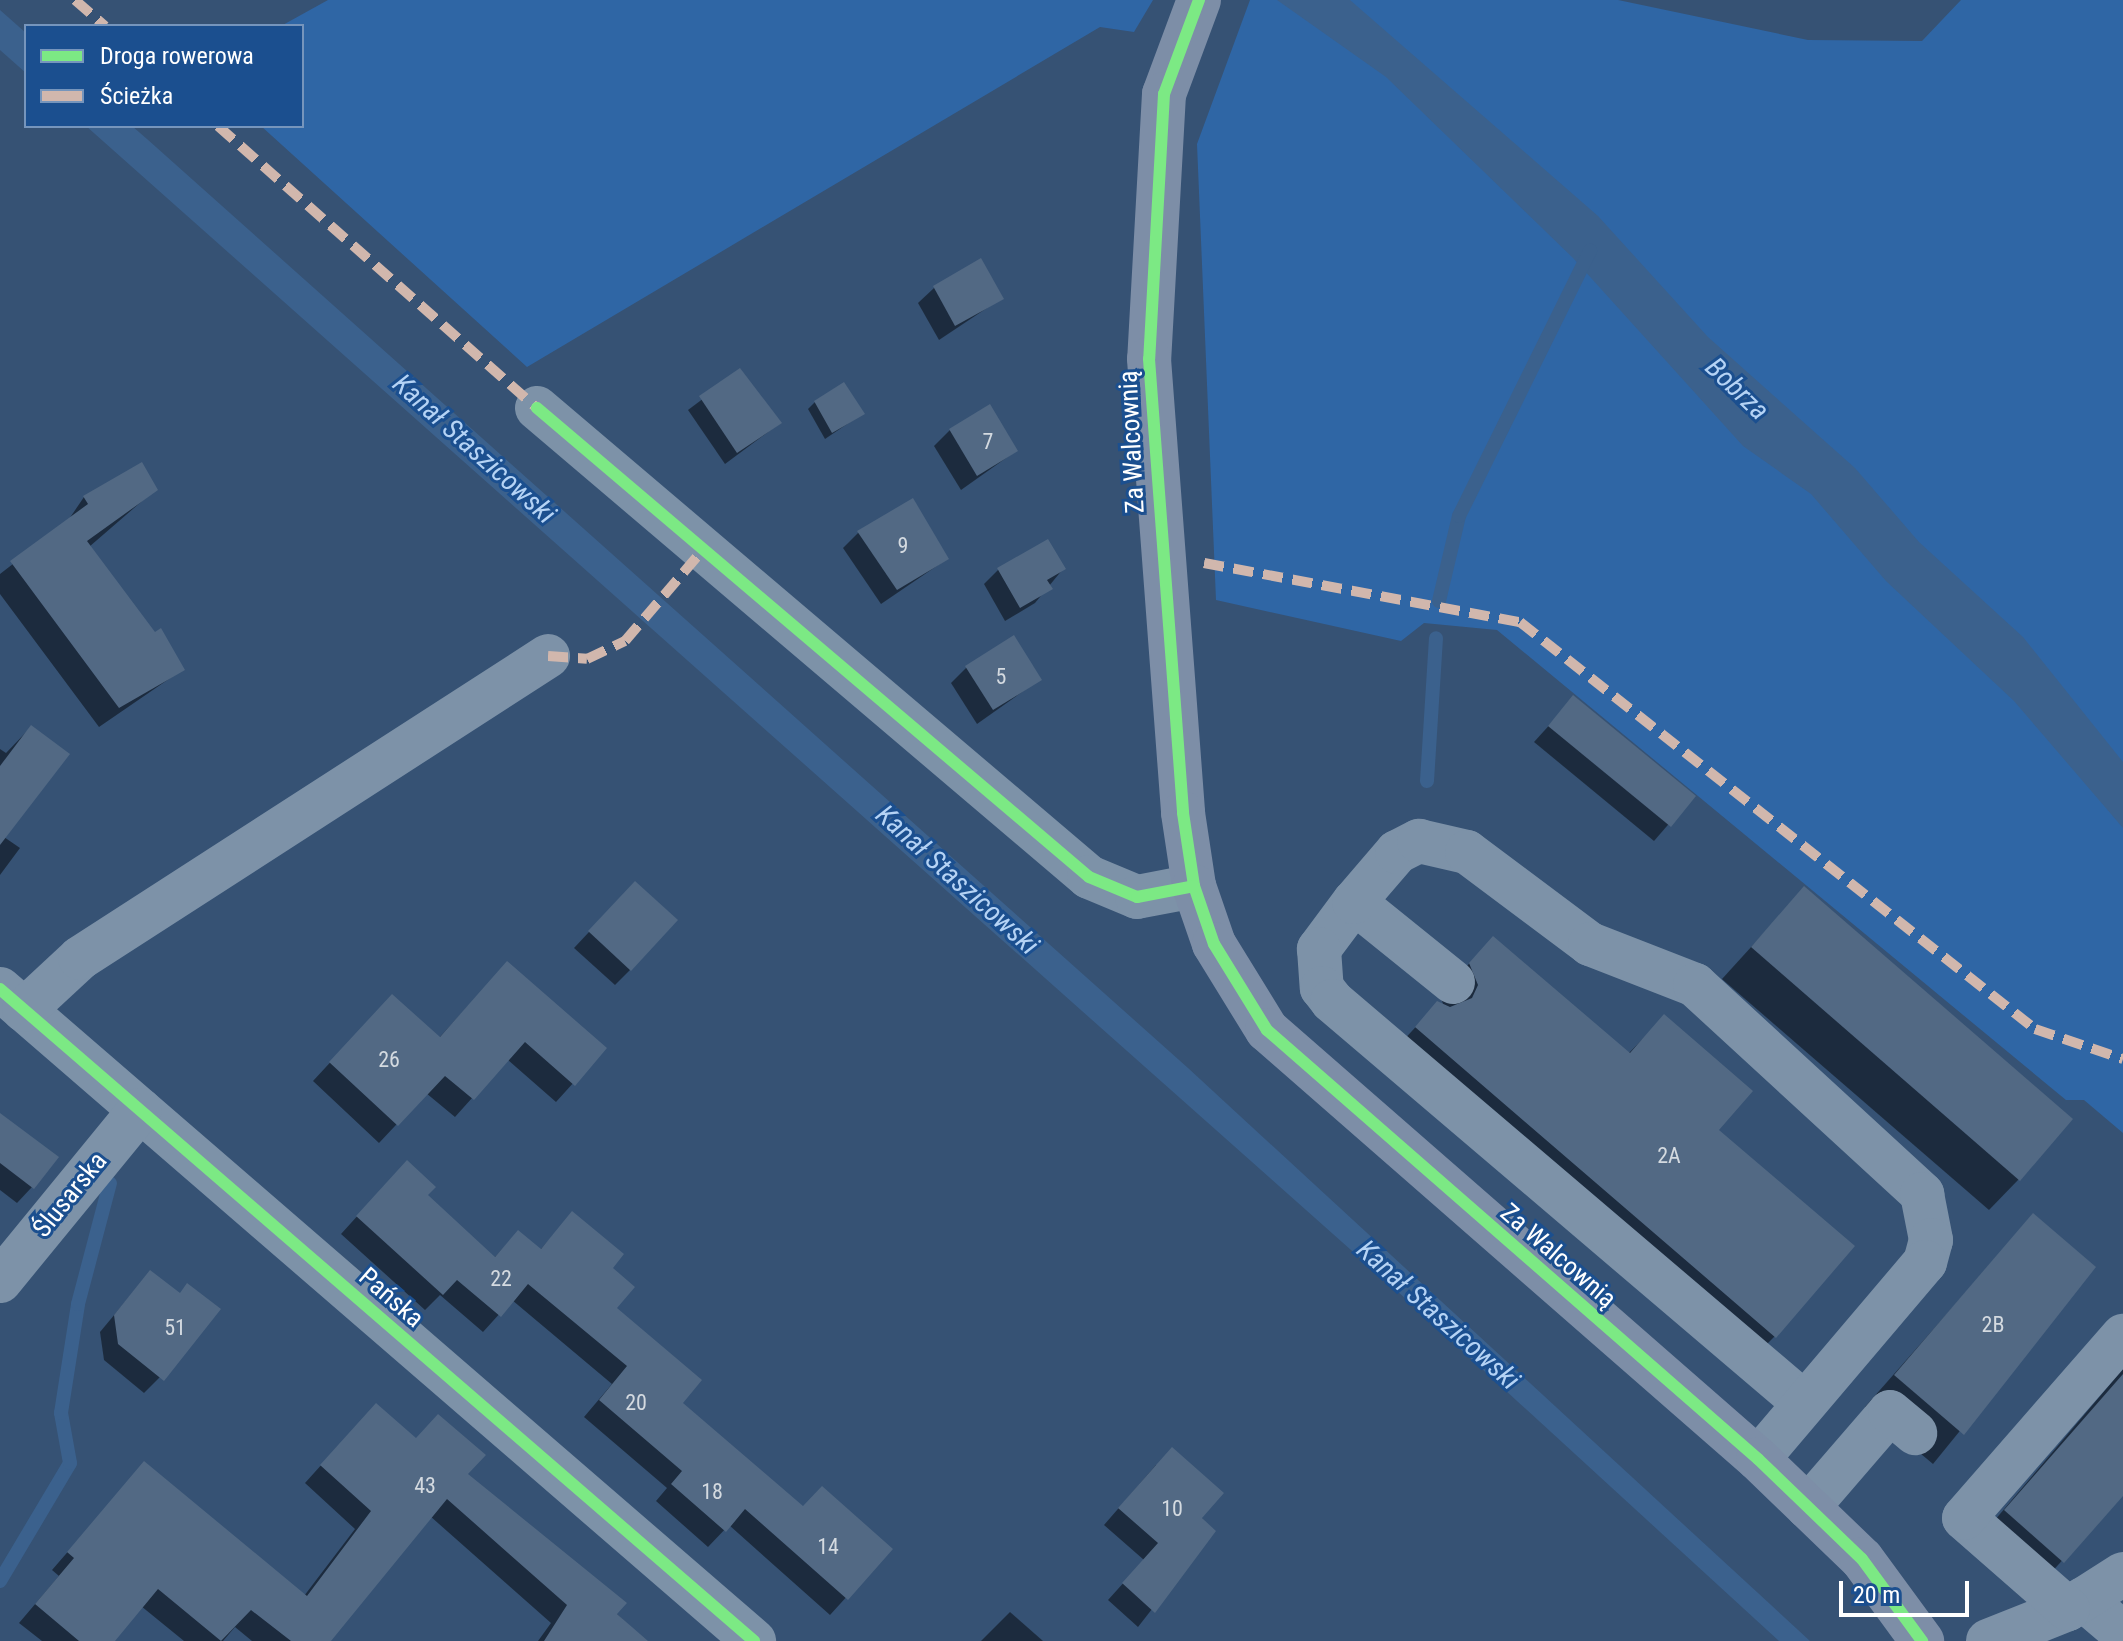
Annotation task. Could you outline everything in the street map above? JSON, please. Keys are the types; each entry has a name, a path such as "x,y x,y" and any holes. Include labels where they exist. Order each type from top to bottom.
{"main road":[{"name":"Za Walcownią","path":"1199,0 1179,46 1160,124 1149,359 1194,886 1228,973 1267,1030 1758,1459 1808,1507 1882,1582 1922,1641"}],"street":[{"path":"537,408 1089,877 1137,897 1194,886"},
{"path":"12,1000 548,656"},
{"path":"1758,1459 1803,1402 1925,1262 1930,1218 1910,1178 1695,985 1590,944 1467,852 1419,841 1397,852 1319,949 1322,988 1332,1001 1803,1402"},
{"path":"1354,902 1453,982"},
{"name":"Pańska","path":"12,1000 754,1641"},
{"name":"Ślusarska","path":"0,1281 140,1110"},
{"path":"2123,1336 1964,1518 2076,1604 2123,1633"},
{"path":"1808,1507 1890,1412 1915,1433"},
{"path":"1988,1641 2076,1604 2123,1574"}],"shaded area":[{"path":"328,0 1153,0 1134,32 1100,27 527,367 263,128 304,128 304,24 285,24"},
{"path":"1250,0 1618,0 1808,40 1922,41 1961,0 2123,0 2123,1133 2084,1100 2066,1100 1497,630 1424,623 1401,641 1216,600 1197,144"}],"water":[{"name":"Bobrza","path":"1277,0 1350,0 1598,216 1708,337 1855,468 1919,542 2023,637 2123,762 2123,828 2014,701 1886,581 1811,494 1743,446 1573,258 1386,77"},
{"path":"0,10 24,31 24,71 0,50"},
{"name":"Kanał Staszicowski","path":"88,128 134,128 147,139 1188,1068 1810,1641 1779,1641 1396,1290"}],"building":[{"path":"981,258 1004,299 955,326 933,286"},
{"path":"740,368 782,423 737,453 699,396"},
{"path":"844,382 865,414 832,433 814,401"},
{"path":"990,404 1018,451 977,476 949,429"},
{"path":"142,462 158,490 87,541 155,632 161,628 185,670 119,708 10,561 88,504 83,496"},
{"path":"913,498 949,559 897,590 857,531"},
{"path":"1048,539 1066,569 1047,580 1053,589 1020,608 997,568"},
{"path":"1014,635 1042,680 993,710 965,666"},
{"path":"1573,695 1696,796 1671,827 1548,726"},
{"path":"31,725 70,754 0,845 0,766"},
{"path":"635,881 678,920 631,971 588,931"},
{"path":"1804,886 2073,1119 2020,1181 1751,947"},
{"path":"1493,936 1630,1053 1664,1014 1753,1091 1719,1130 1855,1246 1776,1338 1415,1027 1437,1001 1450,1007 1472,998 1478,985 1469,963"},
{"path":"507,961 607,1048 575,1086 525,1042 474,1100 445,1076 398,1126 329,1062 392,994 440,1037"},
{"path":"0,1113 59,1157 34,1189 0,1163"},
{"path":"407,1160 436,1187 428,1195 495,1257 518,1230 541,1249 572,1211 624,1254 613,1268 635,1287 617,1308 702,1380 683,1403 803,1506 822,1486 893,1549 848,1600 745,1509 726,1532 671,1484 682,1471 599,1400 627,1366 528,1284 501,1317 457,1280 443,1295 356,1216"},
{"path":"2033,1213 2096,1267 1964,1435 1894,1375"},
{"path":"150,1270 180,1293 187,1283 221,1309 164,1381 118,1344 114,1315"},
{"path":"2123,1374 2123,1496 2064,1563 2004,1510"},
{"path":"376,1403 416,1438 438,1414 486,1455 468,1474 627,1603 617,1614 648,1641 544,1641 567,1605 447,1499 331,1641 291,1641 251,1610 221,1641 158,1589 115,1641 79,1641 35,1604 74,1558 67,1552 144,1461 307,1596 371,1511 320,1465"},
{"path":"1172,1447 1224,1493 1202,1518 1216,1531 1155,1613 1122,1583 1158,1543 1118,1508"}],"waterway":[{"path":"1439,601 1459,516 1590,251"},
{"path":"1427,781 1436,638"},
{"path":"0,1581 70,1463 61,1413 78,1304 110,1183"}],"marked path":[{"path":"75,0 103,24"},
{"path":"220,128 537,408"},
{"path":"548,656 587,659 625,641 701,552"},
{"path":"1204,563 1520,622 2035,1029 2123,1059"}],"cycle path":[{"path":"1199,0 1164,94 1149,359 1183,813 1194,886 1214,944 1267,1030 1758,1459 1862,1559 1922,1641"},
{"path":"537,408 1089,877 1137,897 1194,886"},
{"path":"0,989 754,1641"}]}
